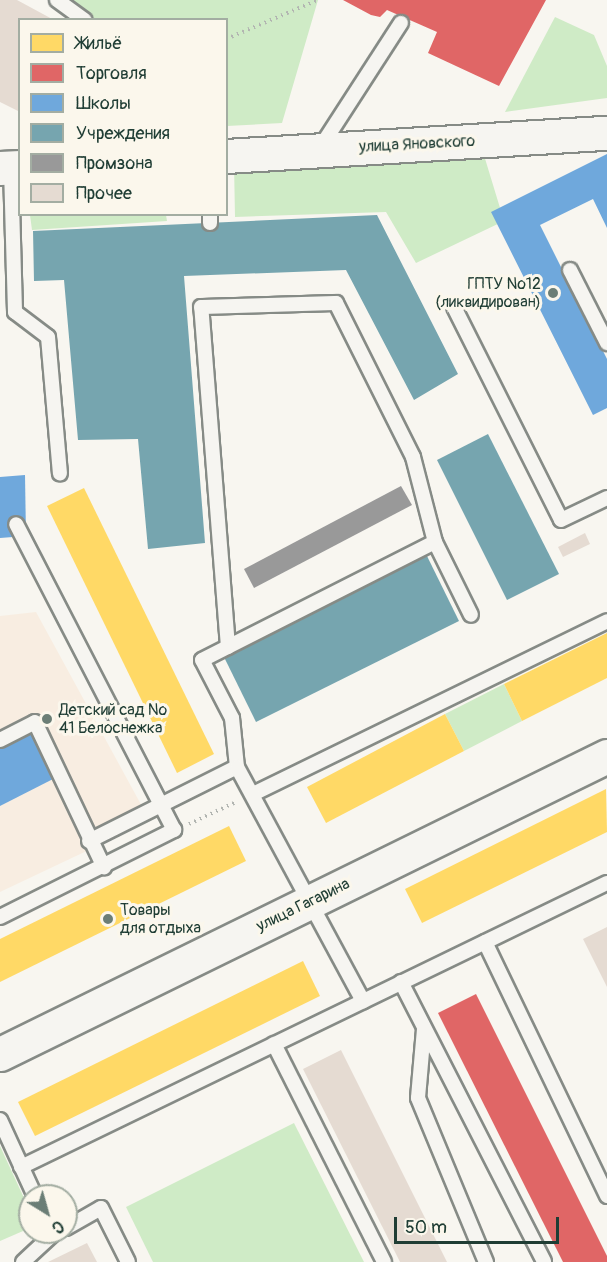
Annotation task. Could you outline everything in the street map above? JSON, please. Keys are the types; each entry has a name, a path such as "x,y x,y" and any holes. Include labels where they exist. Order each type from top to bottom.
{"street":[{"name":"улица Яновского","path":"228,156 607,133"},
{"name":"улица Гагарина","path":"0,1054 607,756"}],"lane":[{"path":"57,0 82,18"},
{"path":"319,150 401,23"},
{"path":"10,168 15,312 48,337 60,473"},
{"path":"570,270 602,319 607,343"},
{"path":"228,647 201,307 336,303 413,457 435,542 471,615"},
{"path":"453,307 561,520 607,498"},
{"path":"0,917 174,830 16,524"},
{"path":"363,1001 237,767 232,717 202,660 435,542"},
{"path":"253,794 607,621"},
{"path":"0,740 35,722 89,841 104,867"},
{"path":"89,841 160,803 237,767"},
{"path":"21,1167 607,883"},
{"path":"485,942 607,1196"},
{"path":"401,982 544,1262"},
{"path":"424,1027 418,1098 486,1262"},
{"path":"274,1044 384,1262"},
{"path":"0,1120 29,1184"},
{"path":"78,1221 101,1208 128,1262"},
{"path":"23,1262 42,1244"}],"path":[{"path":"228,38 318,0"},
{"path":"174,830 253,794"}],"shaded area":[{"name":"Детский сад № 41 Белоснежка","path":"36,612 150,821 0,892 0,616"}],"green space":[{"path":"69,0 318,0 282,123 228,126 228,18 84,18"},
{"path":"555,17 594,35 607,66 607,98 505,112"},
{"path":"483,152 504,221 416,263 386,212 235,217 234,164"},
{"path":"30,216 166,216 167,221 32,230"},
{"path":"504,684 522,721 464,751 445,714"},
{"path":"294,1123 364,1262 153,1262 126,1207"},
{"path":"0,1146 18,1185 18,1233 0,1241"}],"building: Жильё":[{"path":"84,488 214,754 177,773 47,506"},
{"path":"607,633 607,678 522,721 504,684"},
{"path":"445,714 464,751 326,823 307,787"},
{"path":"606,789 607,832 422,923 405,889"},
{"path":"229,826 246,861 0,982 0,939"},
{"path":"303,961 320,996 35,1136 18,1102"}],"building: Торговля":[{"path":"343,0 546,0 499,86 428,53 437,32 387,10 380,17 371,15"},
{"path":"476,994 607,1256 607,1262 563,1262 438,1013"}],"building: Школы":[{"name":"ГПТУ №12 (ликвидирован)","path":"607,154 607,228 593,199 540,225 607,359 607,408 593,415 491,212"},
{"path":"25,475 26,536 0,538 0,477"},
{"path":"32,729 57,777 0,806 0,745"}],"building: Учреждения":[{"path":"377,215 458,374 414,400 346,270 184,276 205,543 148,549 138,439 78,440 64,280 34,281 33,231"},
{"path":"488,434 559,574 507,600 437,460"},
{"path":"426,554 459,621 256,722 223,655"}],"building: Промзона":[{"path":"401,486 412,505 254,588 244,569"}],"building: Прочее":[{"path":"0,0 17,0 50,18 18,18 18,111 0,102"},
{"path":"585,533 590,544 563,557 558,547"},
{"path":"607,927 607,987 583,939"},
{"path":"341,1050 447,1262 400,1262 303,1069"},
{"path":"87,1243 97,1262 48,1262"}],"place":[{"name":"ГПТУ №12 (ликвидирован)","path":"553,293"},
{"name":"Детский сад № 41 Белоснежка","path":"47,719"},
{"name":"Товары для отдыха","path":"108,919"}]}
